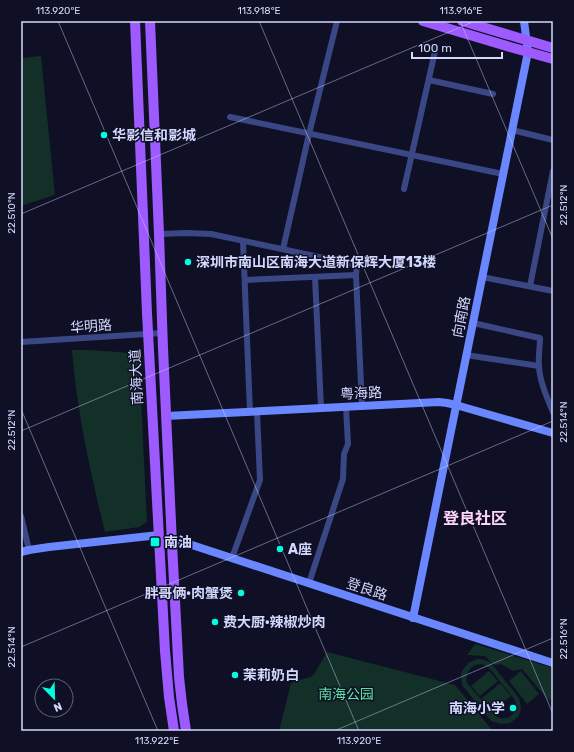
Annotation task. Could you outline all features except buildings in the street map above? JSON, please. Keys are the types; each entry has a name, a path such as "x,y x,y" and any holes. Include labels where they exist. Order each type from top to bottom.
{"main road":[{"name":"南海大道","path":"135,21 148,334 159,535 167,676 174,731"},
{"name":"南海大道","path":"150,21 172,544 179,677 182,710 186,731"},
{"path":"423,21 553,59"},
{"path":"462,21 553,48"}],"street":[{"path":"283,249 336,21"},
{"name":"向南路","path":"413,618 528,52 524,21"},
{"path":"404,189 436,47"},
{"path":"429,80 493,94"},
{"path":"230,118 503,174"},
{"path":"512,130 553,140"},
{"path":"530,286 553,171"},
{"path":"159,234 211,234 357,265 356,275 362,406"},
{"path":"232,558 260,480 243,241"},
{"path":"245,280 356,275"},
{"path":"315,277 321,408"},
{"path":"482,277 553,291"},
{"path":"473,323 540,338 539,366 542,383 553,412"},
{"name":"华明路","path":"21,342 162,333"},
{"path":"466,355 539,366"},
{"name":"粤海路","path":"166,416 439,402 456,405 553,434"},
{"path":"309,583 343,478 344,454 348,444 346,407"},
{"path":"21,516 25,551 159,535"},
{"name":"登良路","path":"172,544 192,545 553,663"}],"green space":[{"path":"41,56 55,195 21,206 21,58"},
{"path":"72,350 133,353 139,358 147,522 139,527 105,532 85,442 77,396"},
{"path":"475,644 553,668 553,697 549,701 522,669 513,671 501,664 494,665 485,656 467,655"},
{"name":"南海公园","path":"327,652 455,685 493,731 279,731 291,683 313,676"},
{"path":"477,659 490,662 519,698 521,707 518,717 510,723 501,724 491,721 462,685 462,671 468,663","holes":["481,664 490,669 515,700 516,705 514,713 508,718 499,718 495,716 467,683 469,670 474,666"]},
{"path":"489,671 498,681 480,696 471,686"},
{"path":"521,671 539,694 527,704 509,681"},
{"path":"500,683 511,696 491,712 481,699"}],"place":[{"name":"华影信和影城","path":"104,135"},
{"name":"深圳市南山区南海大道新保辉大厦13楼","path":"188,262"},
{"name":"南油","path":"155,542"},
{"name":"A座","path":"280,549"},
{"name":"胖哥俩·肉蟹煲","path":"241,593"},
{"name":"费大厨·辣椒炒肉","path":"215,622"},
{"name":"茉莉奶白","path":"235,675"},
{"name":"南海小学","path":"513,708"}],"district":[{"name":"登良社区","path":"475,518"}]}
